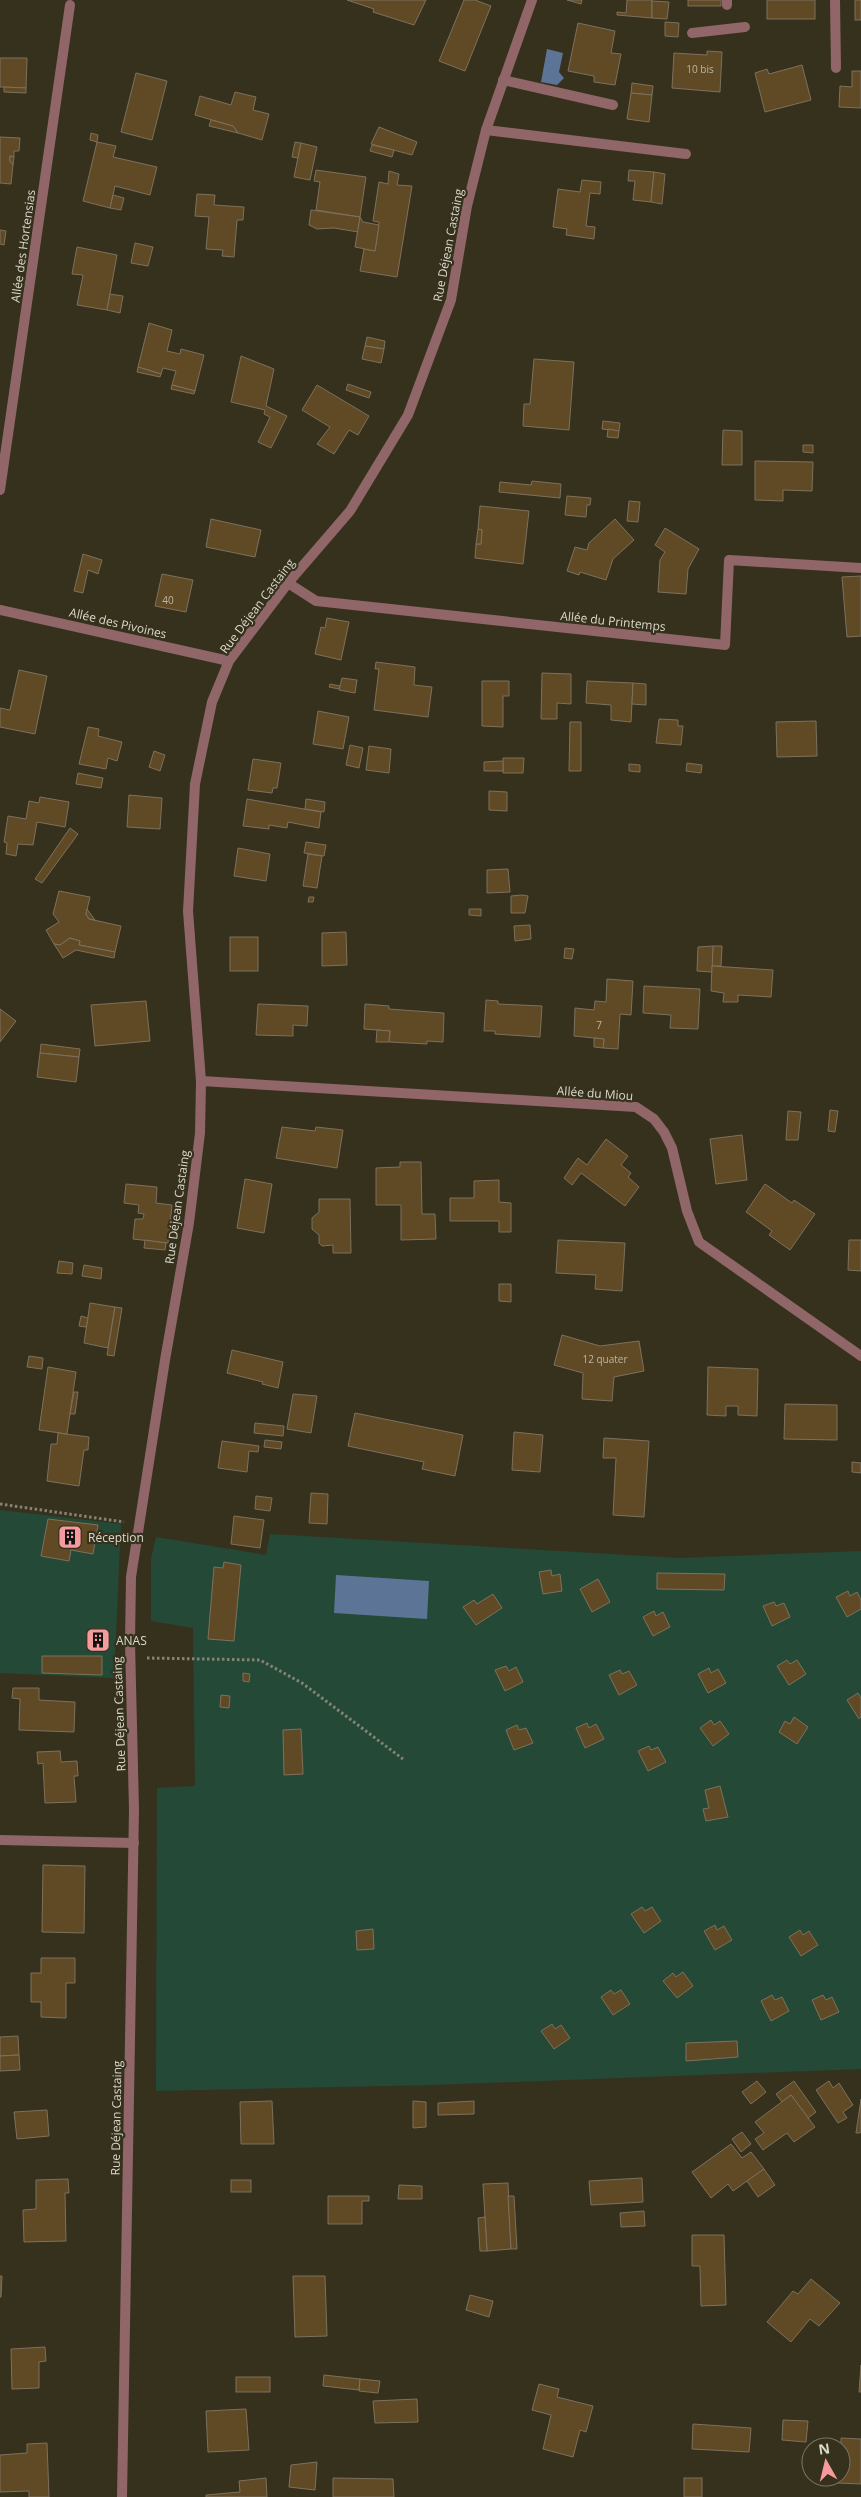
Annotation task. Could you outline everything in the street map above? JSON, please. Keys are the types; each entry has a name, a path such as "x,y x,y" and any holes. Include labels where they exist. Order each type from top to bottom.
{"street":[{"name":"Rue Déjean Castaing","path":"122,2497 134,1843 130,1657 131,1578 190,1223 200,1134 201,1082 188,911 195,784 212,702 229,661 288,583 350,512 408,415 451,300 467,206 486,130 532,0"},
{"path":"835,0 836,68"},
{"name":"Allée des Hortensias","path":"0,490 70,5"},
{"path":"692,33 745,27"},
{"path":"503,80 613,104"},
{"path":"486,130 686,154"},
{"name":"Allée du Printemps","path":"288,583 316,602 724,645 729,560 861,568"},
{"name":"Allée des Pivoines","path":"0,610 229,661"},
{"name":"Allée du Miou","path":"201,1082 636,1107 654,1119 668,1140 687,1211 699,1242 861,1356"},
{"path":"0,1840 134,1843"}],"path":[{"path":"0,1504 139,1524"},
{"path":"130,1657 260,1660 302,1683 403,1759"}],"green space":[{"path":"0,1510 121,1524 114,1678 0,1673"},
{"path":"270,1534 679,1558 861,1551 861,2069 432,2085 156,2091 157,1788 195,1786 193,1628 151,1621 151,1559 156,1537 266,1555"}],"water":[{"path":"547,49 563,53 559,72 564,78 557,85 541,82"},
{"path":"336,1575 429,1581 427,1619 334,1613"}],"building":[{"path":"347,0 426,0 414,25 373,12 374,9"},
{"path":"464,0 475,0 491,6 465,71 439,61"},
{"path":"567,0 582,0 581,4"},
{"path":"627,0 652,0 652,18 617,15 617,12 626,13"},
{"path":"688,0 721,0 721,6 688,6"},
{"path":"767,0 815,0 815,19 767,19"},
{"path":"855,0 861,0 861,20 855,20"},
{"path":"652,1 669,2 667,19 652,18"},
{"path":"665,22 679,23 678,37 665,36"},
{"path":"578,23 615,31 611,53 621,54 615,85 594,82 594,76 568,71"},
{"path":"707,51 722,52 720,92 672,88 674,53 707,55"},
{"path":"0,58 27,58 26,88 0,87"},
{"path":"802,65 811,100 765,112 755,73 767,69 769,74"},
{"path":"852,71 861,71 861,108 839,107 840,86 852,87"},
{"path":"136,73 167,81 152,140 121,132"},
{"path":"632,83 653,86 652,95 631,93"},
{"path":"4,87 26,88 26,93 4,92"},
{"path":"235,92 256,97 253,110 269,114 262,140 238,133 233,126 195,115 200,96 231,105"},
{"path":"631,93 652,95 649,122 627,119"},
{"path":"211,120 233,126 238,133 209,126"},
{"path":"379,127 417,142 412,155 371,144"},
{"path":"91,133 98,135 97,142 90,140"},
{"path":"0,137 20,138 19,151 14,151 14,157 10,156 10,161 13,165 11,184 0,183"},
{"path":"97,142 116,146 113,157 157,167 150,195 115,186 110,208 83,201"},
{"path":"295,142 301,143 298,158 292,157"},
{"path":"301,143 317,147 310,180 294,177"},
{"path":"372,145 394,150 392,157 370,151"},
{"path":"10,156 14,157 13,165 10,161"},
{"path":"316,170 366,177 360,217 316,210 320,182 314,181"},
{"path":"629,170 654,172 651,202 633,200 635,181 628,181"},
{"path":"389,171 399,174 397,185 412,186 397,277 360,271 364,249 375,251 379,222 373,221 379,182 388,184"},
{"path":"654,172 665,174 662,204 651,202"},
{"path":"582,180 601,182 600,194 590,193 586,226 595,227 594,239 566,235 567,229 553,227 558,189 580,192"},
{"path":"197,194 215,195 214,205 244,207 243,220 237,220 234,257 222,256 223,250 206,249 209,217 195,216"},
{"path":"113,195 124,198 121,210 110,208"},
{"path":"311,210 360,217 358,232 334,228 317,229 309,225"},
{"path":"360,217 363,222 379,225 375,251 355,247"},
{"path":"0,230 6,231 4,245 0,244"},
{"path":"135,243 153,247 148,266 131,263"},
{"path":"77,247 117,255 107,310 77,305 83,275 72,274"},
{"path":"110,294 123,296 120,313 107,310"},
{"path":"149,323 172,330 167,351 180,354 181,349 204,355 195,391 172,385 176,371 163,368 161,374 138,367"},
{"path":"367,337 385,341 384,349 365,346"},
{"path":"365,346 384,349 381,363 362,359"},
{"path":"241,356 274,369 266,406 287,416 271,448 258,442 270,417 264,414 265,410 231,402"},
{"path":"534,359 574,362 569,430 523,426 524,404 530,404"},
{"path":"138,367 161,374 160,377 137,372"},
{"path":"348,384 371,392 369,398 346,390"},
{"path":"172,385 195,391 194,394 171,389"},
{"path":"317,385 369,416 358,435 349,430 334,454 317,444 330,427 302,410"},
{"path":"603,421 620,423 619,431 602,429"},
{"path":"608,429 619,431 618,438 607,437"},
{"path":"723,430 742,431 742,465 722,465"},
{"path":"803,445 813,445 813,453 803,452"},
{"path":"755,461 813,462 812,491 783,490 783,501 755,500"},
{"path":"532,481 561,484 560,498 499,492 500,482 531,485"},
{"path":"567,496 591,498 590,505 587,505 586,517 565,515"},
{"path":"629,501 640,502 638,522 627,521"},
{"path":"480,506 529,511 523,564 475,558 476,544 481,544 482,530 478,529"},
{"path":"211,519 261,530 255,557 206,547"},
{"path":"615,519 634,540 613,559 606,580 580,572 579,575 567,571 575,547 587,550 589,543"},
{"path":"665,528 699,549 688,569 686,594 658,592 660,560 665,552 655,545"},
{"path":"478,529 482,530 481,544 476,544"},
{"path":"83,554 102,560 98,574 88,570 83,593 74,591"},
{"path":"162,574 193,580 186,612 155,606"},
{"path":"861,576 861,636 847,637 842,577"},
{"path":"327,618 349,622 341,660 315,654 321,627 325,628"},
{"path":"376,662 415,667 414,685 432,687 428,717 374,710 379,669 375,669"},
{"path":"19,670 47,676 35,734 0,727 0,708 10,710"},
{"path":"542,673 571,674 571,704 557,703 557,719 541,719"},
{"path":"342,678 357,680 355,693 339,690"},
{"path":"482,681 509,681 509,696 503,696 503,727 482,726"},
{"path":"587,681 633,683 631,722 611,720 611,705 586,703"},
{"path":"633,683 646,684 646,705 632,704"},
{"path":"330,684 340,686 339,689 329,687"},
{"path":"318,711 349,717 343,749 313,744"},
{"path":"659,719 678,720 678,726 683,726 681,745 656,743"},
{"path":"816,721 817,756 777,757 776,722"},
{"path":"570,722 581,722 581,771 569,771"},
{"path":"88,727 99,729 98,736 122,742 117,761 108,758 106,769 79,764"},
{"path":"350,745 363,748 359,768 346,765"},
{"path":"369,746 391,749 389,773 366,770"},
{"path":"154,751 165,755 160,771 149,767"},
{"path":"503,758 524,758 523,773 503,773"},
{"path":"253,759 281,763 277,788 273,788 272,793 248,790"},
{"path":"503,761 503,771 484,771 484,762"},
{"path":"687,763 702,765 701,773 686,771"},
{"path":"629,764 640,765 640,772 629,771"},
{"path":"78,773 103,778 101,788 76,784"},
{"path":"489,791 507,792 507,811 489,810"},
{"path":"129,795 162,798 160,829 127,827"},
{"path":"40,797 69,802 65,827 37,822 33,845 18,844 16,856 6,854 7,843 4,842 8,816 26,819 29,801 39,803"},
{"path":"247,799 321,812 319,828 288,822 287,828 269,825 269,829 243,826"},
{"path":"306,799 325,802 324,812 305,809"},
{"path":"70,828 78,834 42,883 35,879"},
{"path":"306,842 326,845 324,856 304,853"},
{"path":"238,848 270,854 266,881 234,876"},
{"path":"308,854 322,856 317,888 303,886"},
{"path":"508,869 510,892 487,893 487,870"},
{"path":"59,891 90,897 86,914 89,919 121,926 115,952 79,945 80,941 70,938 60,945 54,944 46,930 59,922 53,914"},
{"path":"511,896 528,896 525,913 511,913"},
{"path":"309,897 314,897 313,902 308,902"},
{"path":"87,909 95,920 89,919 86,914"},
{"path":"469,909 481,909 481,916 469,915"},
{"path":"530,925 531,939 515,941 514,926"},
{"path":"346,932 347,965 322,966 322,933"},
{"path":"230,937 258,937 258,971 230,971"},
{"path":"70,938 80,941 79,945 115,952 114,958 76,950 63,958 54,944 60,945"},
{"path":"713,946 722,946 721,966 712,966"},
{"path":"713,946 712,972 697,971 698,947"},
{"path":"565,948 574,949 572,959 564,958"},
{"path":"712,966 773,970 771,997 738,995 738,1002 723,1002 724,993 711,991"},
{"path":"607,979 633,981 631,1015 620,1014 618,1049 603,1048 604,1039 574,1036 575,1008 594,1010 595,1001 606,1002"},
{"path":"644,986 700,989 698,1029 670,1028 671,1015 643,1013"},
{"path":"486,1000 498,1001 498,1004 542,1006 540,1037 495,1034 495,1031 484,1031"},
{"path":"146,1001 150,1041 95,1046 91,1005"},
{"path":"258,1004 308,1006 307,1026 293,1025 293,1036 256,1035"},
{"path":"365,1004 389,1006 389,1009 444,1013 443,1042 427,1041 427,1044 389,1042 390,1031 364,1029"},
{"path":"0,1009 16,1021 0,1042"},
{"path":"377,1030 390,1031 389,1042 376,1042"},
{"path":"594,1038 604,1039 603,1048 594,1047"},
{"path":"41,1044 80,1049 79,1057 40,1053"},
{"path":"40,1053 79,1057 76,1082 37,1077"},
{"path":"830,1110 838,1111 835,1132 828,1131"},
{"path":"788,1111 801,1112 798,1140 786,1140"},
{"path":"282,1127 315,1131 316,1127 343,1130 337,1168 276,1158"},
{"path":"742,1135 747,1180 716,1184 710,1139"},
{"path":"606,1139 628,1156 621,1165 631,1173 628,1177 639,1187 625,1206 581,1173 572,1185 564,1178 578,1158 587,1165"},
{"path":"400,1162 421,1162 422,1214 435,1214 436,1239 401,1240 401,1205 376,1205 376,1168 400,1167"},
{"path":"245,1179 272,1184 264,1233 237,1228"},
{"path":"499,1180 499,1202 511,1203 511,1232 499,1232 499,1221 450,1221 450,1198 474,1198 474,1181"},
{"path":"126,1184 157,1187 156,1203 172,1205 168,1243 133,1239 135,1219 143,1219 144,1214 138,1213 139,1205 124,1203"},
{"path":"765,1184 792,1203 794,1200 815,1214 790,1250 769,1235 772,1231 746,1212"},
{"path":"319,1199 350,1199 351,1253 333,1253 333,1245 322,1246 319,1243 319,1235 312,1229 312,1218 319,1212"},
{"path":"145,1240 166,1243 165,1250 144,1248"},
{"path":"558,1240 625,1243 622,1291 595,1289 596,1275 556,1273"},
{"path":"849,1240 861,1240 861,1271 848,1270"},
{"path":"59,1261 73,1263 72,1274 57,1273"},
{"path":"84,1265 102,1268 101,1279 82,1276"},
{"path":"499,1284 511,1284 511,1302 499,1301"},
{"path":"90,1303 115,1307 108,1348 84,1343"},
{"path":"115,1307 122,1308 114,1356 107,1355"},
{"path":"81,1316 88,1318 86,1327 79,1326"},
{"path":"562,1335 600,1346 639,1341 644,1371 614,1377 612,1401 582,1399 583,1373 554,1365"},
{"path":"232,1350 283,1362 278,1388 262,1384 263,1382 227,1373"},
{"path":"29,1356 43,1358 42,1369 27,1367"},
{"path":"48,1367 76,1372 67,1434 39,1430"},
{"path":"708,1367 758,1369 757,1416 738,1415 738,1406 726,1406 726,1416 707,1415"},
{"path":"74,1392 78,1392 75,1414 70,1414"},
{"path":"293,1394 317,1396 311,1433 287,1429"},
{"path":"785,1404 837,1405 837,1440 784,1439"},
{"path":"355,1413 463,1435 455,1476 422,1469 424,1462 348,1446"},
{"path":"255,1423 284,1426 283,1436 254,1433"},
{"path":"514,1432 543,1435 540,1472 512,1470"},
{"path":"58,1433 89,1437 88,1450 84,1450 79,1486 47,1481 51,1444 57,1444"},
{"path":"604,1438 649,1441 644,1517 613,1515 616,1458 603,1458"},
{"path":"265,1440 282,1442 281,1449 264,1447"},
{"path":"222,1441 259,1446 258,1452 249,1451 247,1472 218,1468"},
{"path":"852,1462 861,1463 861,1473 852,1472"},
{"path":"311,1493 328,1494 327,1524 309,1523"},
{"path":"256,1496 272,1498 270,1511 255,1509"},
{"path":"234,1516 264,1520 260,1548 231,1544"},
{"name":"Réception","path":"48,1519 98,1525 93,1554 71,1550 69,1561 41,1556"},
{"path":"224,1562 241,1565 234,1641 208,1639 214,1567 223,1568"},
{"path":"551,1570 552,1576 560,1574 562,1591 543,1594 539,1572"},
{"path":"657,1573 725,1574 724,1590 657,1589"},
{"path":"598,1579 610,1602 592,1612 580,1589"},
{"path":"848,1591 850,1596 857,1592 861,1600 861,1609 847,1617 836,1597"},
{"path":"493,1594 502,1608 476,1625 463,1607 474,1600 477,1604"},
{"path":"774,1602 776,1606 784,1603 790,1617 772,1626 763,1606"},
{"path":"654,1611 656,1616 663,1612 670,1627 653,1636 643,1617"},
{"name":"ANAS","path":"93,1635 102,1635 102,1646 94,1646"},
{"path":"42,1656 102,1656 102,1675 42,1673"},
{"path":"787,1660 790,1664 797,1660 806,1674 789,1685 777,1666"},
{"path":"506,1666 509,1671 516,1667 523,1682 505,1691 495,1670"},
{"path":"709,1668 711,1673 718,1669 726,1683 708,1693 698,1674"},
{"path":"620,1670 622,1674 629,1671 637,1685 619,1695 609,1675"},
{"path":"243,1673 250,1674 249,1682 243,1681"},
{"path":"13,1688 39,1688 39,1700 75,1702 74,1732 19,1730 20,1699 12,1698"},
{"path":"858,1693 861,1698 861,1717 859,1719 847,1700"},
{"path":"221,1695 230,1696 229,1708 220,1707"},
{"path":"794,1717 808,1727 797,1744 779,1732 785,1721 790,1724"},
{"path":"711,1720 714,1725 720,1721 729,1734 713,1746 700,1728"},
{"path":"587,1723 589,1728 596,1724 604,1739 585,1748 576,1728"},
{"path":"517,1725 519,1730 526,1728 533,1743 514,1750 506,1730"},
{"path":"301,1729 303,1774 284,1775 283,1730"},
{"path":"649,1746 651,1750 658,1747 666,1762 648,1771 638,1751"},
{"path":"60,1751 61,1762 77,1761 78,1776 74,1776 76,1802 45,1803 43,1763 38,1764 37,1752"},
{"path":"720,1786 728,1817 706,1821 703,1809 709,1808 705,1790"},
{"path":"43,1865 85,1866 84,1933 42,1932"},
{"path":"642,1907 645,1911 652,1907 661,1921 644,1933 631,1914"},
{"path":"715,1925 717,1930 724,1926 732,1940 715,1950 704,1931"},
{"path":"373,1929 374,1949 357,1950 356,1931"},
{"path":"800,1930 803,1935 809,1931 818,1945 801,1956 789,1937"},
{"path":"41,1958 75,1958 75,1983 66,1983 66,2018 41,2017 41,2002 31,2002 31,1973 41,1973"},
{"path":"683,1972 693,1986 677,1998 663,1981 673,1973 676,1977"},
{"path":"611,1990 614,1994 621,1990 630,2004 613,2015 601,1997"},
{"path":"772,1995 775,2000 782,1997 789,2011 771,2021 761,2001"},
{"path":"823,1995 826,2000 832,1997 839,2012 821,2020 812,2000"},
{"path":"552,2024 555,2029 561,2025 570,2038 554,2049 541,2031"},
{"path":"18,2036 19,2055 0,2056 0,2037"},
{"path":"737,2041 738,2057 686,2061 686,2043"},
{"path":"19,2055 20,2070 0,2071 0,2056"},
{"path":"757,2081 766,2092 751,2104 742,2092"},
{"path":"794,2081 816,2112 808,2118 791,2095 782,2102 776,2094"},
{"path":"829,2081 833,2088 839,2083 853,2105 843,2112 847,2118 838,2123 816,2090"},
{"path":"791,2095 815,2127 794,2142 787,2133 763,2150 755,2139 764,2133 755,2122"},
{"path":"861,2099 861,2131 856,2133"},
{"path":"272,2101 274,2144 241,2144 240,2102"},
{"path":"413,2101 426,2102 426,2127 413,2128"},
{"path":"474,2101 474,2114 438,2115 438,2103"},
{"path":"47,2110 49,2136 17,2139 14,2112"},
{"path":"742,2132 751,2144 741,2152 732,2139"},
{"path":"731,2144 742,2158 751,2152 764,2169 733,2191 728,2184 711,2198 692,2172"},
{"path":"764,2169 775,2185 758,2197 747,2181"},
{"path":"642,2178 643,2202 591,2205 589,2181"},
{"path":"68,2179 69,2193 65,2193 66,2241 24,2242 23,2210 36,2209 36,2180"},
{"path":"231,2180 251,2180 251,2192 231,2192"},
{"path":"508,2183 511,2249 487,2251 483,2184"},
{"path":"399,2185 422,2186 422,2199 398,2199"},
{"path":"328,2196 369,2196 369,2201 362,2201 362,2224 328,2224"},
{"path":"508,2196 514,2196 517,2249 511,2249"},
{"path":"644,2211 645,2226 621,2227 620,2213"},
{"path":"485,2217 487,2251 480,2251 478,2218"},
{"path":"692,2235 724,2235 726,2305 701,2306 700,2266 692,2266"},
{"path":"0,2276 2,2276 1,2297 0,2297"},
{"path":"293,2276 325,2276 327,2336 295,2337"},
{"path":"811,2279 840,2303 819,2326 810,2319 791,2342 767,2322 793,2291 798,2294"},
{"path":"470,2295 493,2301 489,2317 466,2310"},
{"path":"45,2347 46,2361 39,2362 39,2388 12,2389 11,2349"},
{"path":"861,2365 861,2392 859,2392"},
{"path":"324,2375 360,2379 359,2390 323,2386"},
{"path":"236,2377 270,2377 270,2392 236,2392"},
{"path":"360,2379 380,2381 378,2393 359,2391"},
{"path":"539,2384 559,2389 557,2397 593,2406 586,2432 580,2430 573,2457 543,2449 551,2415 532,2410"},
{"path":"417,2399 418,2422 375,2423 373,2401"},
{"path":"246,2409 249,2450 208,2452 206,2411"},
{"path":"783,2420 808,2421 806,2437 801,2437 801,2442 782,2440"},
{"path":"693,2424 751,2428 749,2452 692,2449"},
{"path":"851,2438 861,2439 861,2484 851,2484"},
{"path":"47,2443 49,2497 29,2497 29,2491 0,2492 0,2455 27,2453 27,2444"},
{"path":"317,2462 315,2490 289,2487 291,2465"},
{"path":"266,2478 267,2497 206,2497 206,2495 240,2492 239,2481"},
{"path":"333,2478 393,2479 394,2497 333,2497"},
{"path":"684,2478 702,2478 702,2497 684,2497"}],"place":[{"name":"Réception","path":"70,1537"},
{"name":"ANAS","path":"98,1640"}]}
